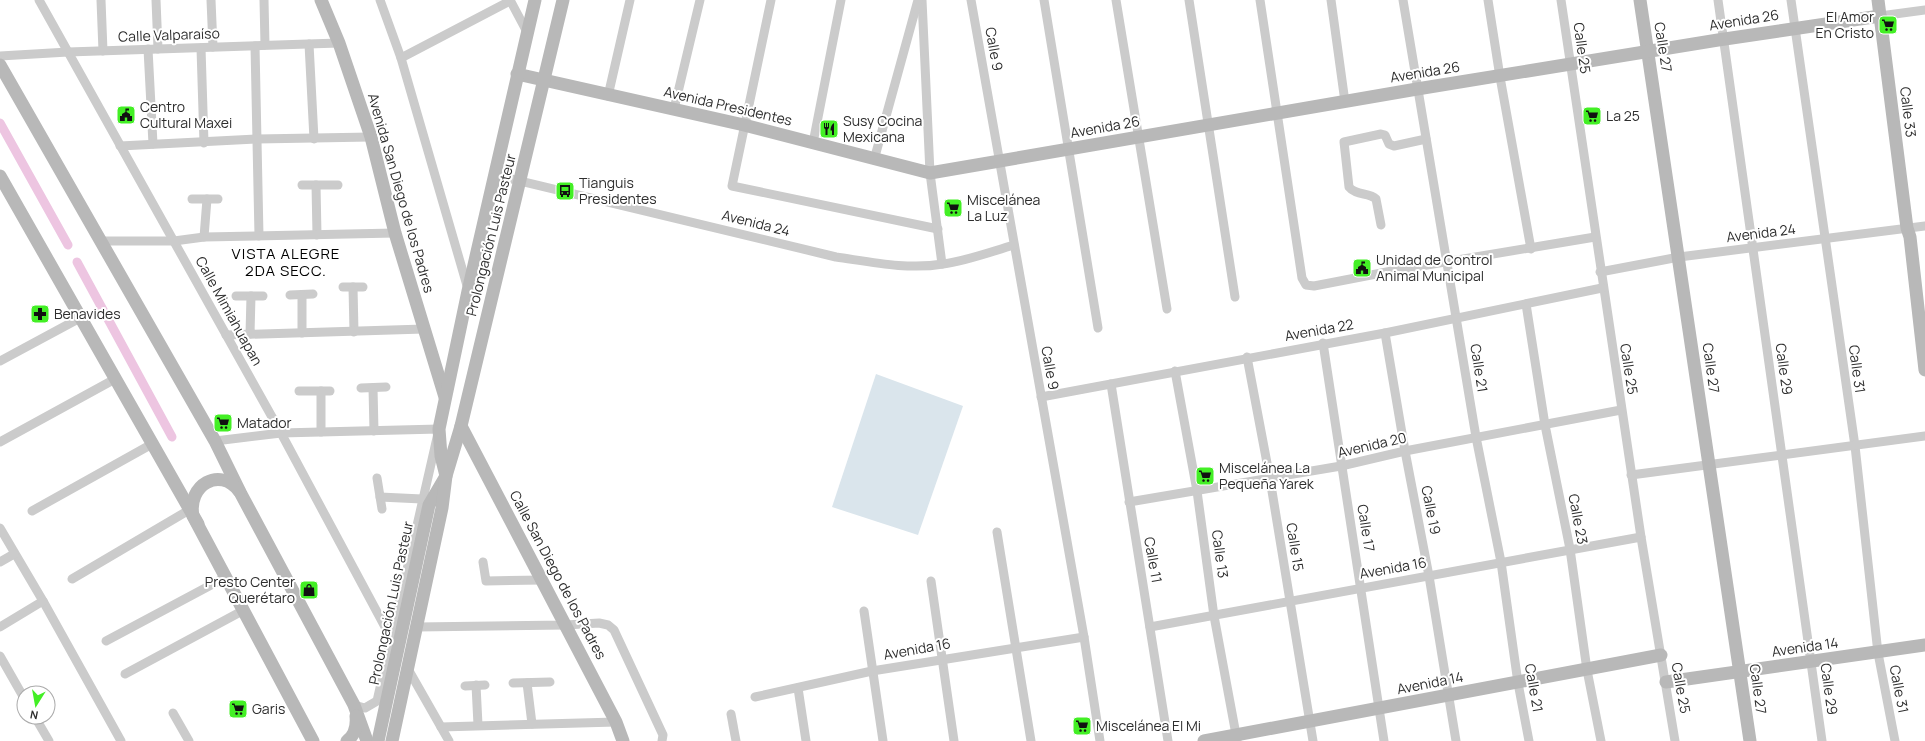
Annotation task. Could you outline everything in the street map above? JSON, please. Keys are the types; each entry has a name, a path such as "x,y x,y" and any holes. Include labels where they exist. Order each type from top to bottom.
{"main road":[{"name":"Avenida San Diego de los Padres","path":"321,0 339,43 371,137 395,233 445,397"},
{"name":"Prolongación Luis Pasteur","path":"378,741 429,505 446,476 441,456 439,429 468,291 535,0"},
{"name":"Prolongación Luis Pasteur","path":"392,741 442,508 446,476 460,426 563,0"},
{"name":"Calle 27","path":"1640,0 1750,741"},
{"name":"Calle 33","path":"1878,0 1907,228 1910,237 1925,370"},
{"name":"Avenida 26","path":"930,173 1417,89 1500,77 1724,39 1880,16"},
{"path":"0,65 215,441 241,494 355,709 367,741"},
{"name":"Avenida Presidentes","path":"518,74 608,96 674,109 930,173"},
{"path":"0,176 198,524"},
{"name":"Calle San Diego de los Padres","path":"460,426 543,580 616,722 624,741"},
{"path":"241,494 236,487 221,480 212,480 204,483 195,493 191,507 193,516 313,739"},
{"name":"Avenida 14","path":"1666,682 1878,653 1925,645"},
{"name":"Avenida 14","path":"1204,741 1237,738 1310,721 1661,655"},
{"path":"347,741 355,731 357,723 355,709"}],"street":[{"name":"Calle Mimiahuapan","path":"39,0 281,434 391,638"},
{"path":"101,0 103,51"},
{"path":"156,0 158,49"},
{"path":"211,0 213,47"},
{"path":"264,0 265,45"},
{"path":"401,58 510,0 527,32"},
{"path":"608,96 630,0"},
{"path":"674,109 700,0"},
{"path":"771,0 732,186 938,229"},
{"path":"813,143 839,0"},
{"path":"874,160 918,0"},
{"path":"922,0 930,173 942,264"},
{"name":"Calle 9","path":"971,0 1084,637 1100,741"},
{"path":"1044,0 1098,328"},
{"path":"1116,0 1167,309"},
{"path":"1189,0 1235,297"},
{"path":"1260,0 1279,113 1302,278 1306,285 1314,286 1595,237"},
{"path":"1331,0 1346,102"},
{"name":"Calle 21","path":"1403,0 1476,437 1500,562 1518,683 1529,741"},
{"path":"1488,0 1500,77 1531,249"},
{"name":"Calle 25","path":"1561,0 1602,288 1641,538 1675,741"},
{"name":"Calle 29","path":"1718,0 1754,247 1781,454 1822,741"},
{"name":"Calle 31","path":"1791,0 1824,240 1855,446 1878,653 1895,741"},
{"path":"383,1 401,58 468,291"},
{"name":"Avenida 26","path":"1880,16 1925,10"},
{"name":"Calle Valparaíso","path":"0,56 68,52 339,43"},
{"path":"309,44 314,139"},
{"path":"255,46 259,236"},
{"path":"201,48 204,143"},
{"path":"148,49 153,144"},
{"path":"1381,225 1376,199 1372,196 1354,192 1349,187 1344,142 1381,134 1385,135 1389,144 1394,146 1426,139"},
{"path":"120,146 204,143 257,139 371,137"},
{"name":"Avenida 24","path":"494,175 836,257 905,265 942,264 1014,245"},
{"path":"302,185 338,185"},
{"path":"316,185 317,235"},
{"path":"192,199 218,199"},
{"path":"204,237 207,199"},
{"name":"Avenida 24","path":"1600,272 1678,257 1824,240 1925,226"},
{"path":"101,241 174,241 204,237 395,233"},
{"path":"343,287 358,287 354,332"},
{"name":"Avenida 22","path":"1041,397 1247,357 1385,333 1456,317 1602,288"},
{"path":"290,295 314,294"},
{"path":"302,295 302,333"},
{"path":"236,296 263,296"},
{"path":"250,334 251,296"},
{"name":"Calle 23","path":"1526,304 1545,425 1570,549 1587,670 1601,741"},
{"path":"0,361 80,318"},
{"path":"226,335 424,329"},
{"name":"Calle 19","path":"1385,333 1405,451 1429,576 1456,741"},
{"name":"Calle 17","path":"1323,343 1341,466 1362,588 1378,709 1384,741"},
{"name":"Calle 15","path":"1247,357 1270,479 1313,741"},
{"name":"Calle 13","path":"1175,371 1197,491 1214,616 1237,738"},
{"path":"0,442 115,379"},
{"name":"Calle 11","path":"1111,384 1168,741"},
{"path":"361,388 386,387"},
{"path":"373,388 374,431"},
{"path":"299,391 326,391 321,432"},
{"name":"Avenida 20","path":"1129,502 1341,466 1405,451 1621,410"},
{"path":"215,441 281,434 439,429 377,701 365,708 355,709"},
{"path":"1631,475 1925,436"},
{"path":"32,510 152,444"},
{"path":"377,478 382,509"},
{"path":"380,497 422,499"},
{"path":"72,579 189,510"},
{"path":"0,528 43,601 121,741"},
{"path":"996,532 1031,741"},
{"name":"Avenida 16","path":"1150,627 1570,549 1641,538"},
{"path":"0,562 14,554"},
{"path":"483,562 486,581 543,580"},
{"path":"106,641 226,577"},
{"path":"931,581 941,659 954,741"},
{"path":"0,627 43,601"},
{"path":"125,674 244,610"},
{"path":"864,611 882,741"},
{"path":"417,627 566,625 599,623 608,625 614,630 663,735 662,741"},
{"name":"Avenida 16","path":"755,696 872,671 1084,637"},
{"path":"0,656 17,685"},
{"path":"408,669 449,741"},
{"path":"513,683 550,682"},
{"path":"527,683 532,724"},
{"path":"465,686 481,685 478,725"},
{"path":"798,688 806,741"},
{"path":"173,713 190,741"},
{"path":"730,714 736,741"},
{"path":"441,727 616,722"},
{"path":"40,725 49,741"}],"shaded area":[{"path":"876,374 963,406 918,535 832,507"}],"waterway":[{"path":"0,123 68,245"},
{"path":"77,262 172,437"}],"place":[{"name":"El Amor En Cristo","path":"1888,25"},
{"name":"Centro Cultural Maxei","path":"126,115"},
{"name":"La 25","path":"1592,116"},
{"name":"Susy Cocina Mexicana","path":"829,129"},
{"name":"Tianguis Presidentes","path":"565,191"},
{"name":"Miscelánea La Luz","path":"953,208"},
{"name":"Unidad de Control Animal Municipal","path":"1362,268"},
{"name":"Benavides","path":"40,314"},
{"name":"Matador","path":"223,423"},
{"name":"Miscelánea La Pequeña Yarek","path":"1205,476"},
{"name":"Presto Center Querétaro","path":"309,590"},
{"name":"Garis","path":"238,709"},
{"name":"Miscelánea El Mi","path":"1082,726"}],"district":[{"name":"VISTA ALEGRE 2DA SECC.","path":"286,262"}]}
